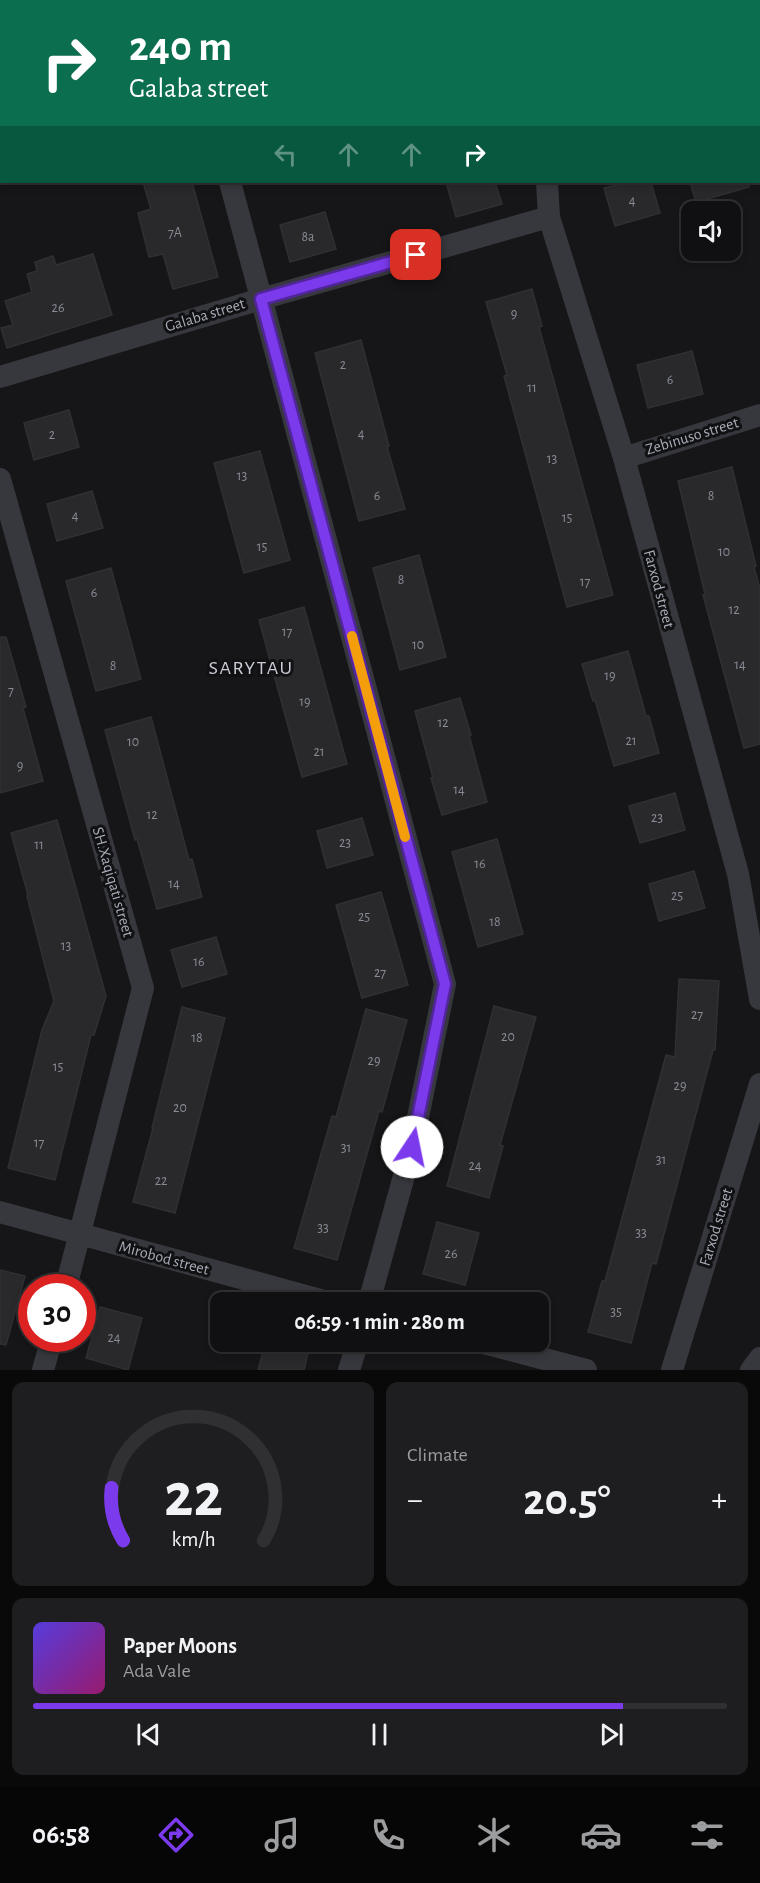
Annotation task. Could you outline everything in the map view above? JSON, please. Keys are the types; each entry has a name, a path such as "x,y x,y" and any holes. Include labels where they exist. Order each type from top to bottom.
{"street":[{"path":"230,183 445,984 412,1147 372,1292"},
{"name":"Farxod street","path":"547,183 549,217 624,458 738,874 760,999"},
{"name":"Galaba street","path":"0,377 261,299 549,217"},
{"name":"Zebinuso street","path":"624,458 760,415"},
{"name":"SH.Xaqiqati street","path":"0,479 143,988 70,1274"},
{"name":"Farxod street","path":"672,1370 760,1084"},
{"name":"Mirobod street","path":"0,1212 291,1292"},
{"path":"43,1370 48,1352"},
{"path":"349,1370 355,1352"},
{"path":"518,1352 586,1370"},
{"path":"751,1370 760,1358"}],"building":[{"path":"143,183 192,183 218,277 173,289 163,254 149,257 138,213 151,209"},
{"path":"446,183 495,183 502,204 456,217"},
{"path":"624,183 651,183 660,213 615,226 604,188"},
{"path":"690,183 749,183 749,187 696,201"},
{"path":"325,212 336,249 290,262 280,225"},
{"path":"93,254 112,315 7,348 1,328 13,325 5,301 32,292 27,274 37,271 35,262 53,256 56,265"},
{"path":"532,289 542,326 539,327 613,595 567,607 486,302"},
{"path":"361,340 405,509 359,521 315,353"},
{"path":"692,351 703,394 648,408 637,365"},
{"path":"69,410 79,447 34,460 24,423"},
{"path":"260,451 290,560 244,573 214,463"},
{"path":"732,467 760,589 760,744 744,748 703,595 705,594 678,481"},
{"path":"92,491 103,528 57,541 47,504"},
{"path":"419,555 446,657 400,670 373,568"},
{"path":"111,568 141,679 96,691 66,581"},
{"path":"304,607 347,764 302,777 259,620"},
{"path":"0,637 6,637 26,707 23,708 43,781 0,793"},
{"path":"628,651 659,753 614,766 582,664"},
{"path":"460,698 487,802 442,815 415,711"},
{"path":"151,717 189,860 192,859 202,897 157,909 137,839 135,840 105,730"},
{"path":"675,793 685,830 640,843 629,806"},
{"path":"362,818 373,855 327,868 317,831"},
{"path":"57,820 106,996 94,1035 91,1035 55,1180 8,1168 42,1030 54,1001 11,833"},
{"path":"497,839 523,934 478,947 452,852"},
{"path":"694,871 705,908 659,921 649,884"},
{"path":"381,892 408,985 362,998 336,905"},
{"path":"216,937 227,974 182,987 171,950"},
{"path":"679,979 719,981 715,1050 713,1050 656,1264 652,1263 631,1343 588,1332 602,1281 605,1281 666,1055 675,1057"},
{"path":"494,1006 536,1017 500,1145 503,1146 489,1198 447,1186"},
{"path":"182,1007 225,1018 175,1213 133,1202"},
{"path":"366,1009 407,1020 337,1260 294,1248 332,1116 336,1117"},
{"path":"437,1222 479,1233 465,1285 423,1274"},
{"path":"0,1270 18,1274 18,1301 6,1345 0,1344"},
{"path":"100,1307 142,1318 128,1370 86,1358 88,1352 96,1352 96,1322"},
{"path":"263,1352 308,1353 304,1370 258,1370"}],"slow traffic":[{"path":"352,636 405,837"}],"district":[{"name":"SARYTAU","path":"251,668"}],"route":[{"path":"412,1147 445,984 261,299 416,255"}]}
